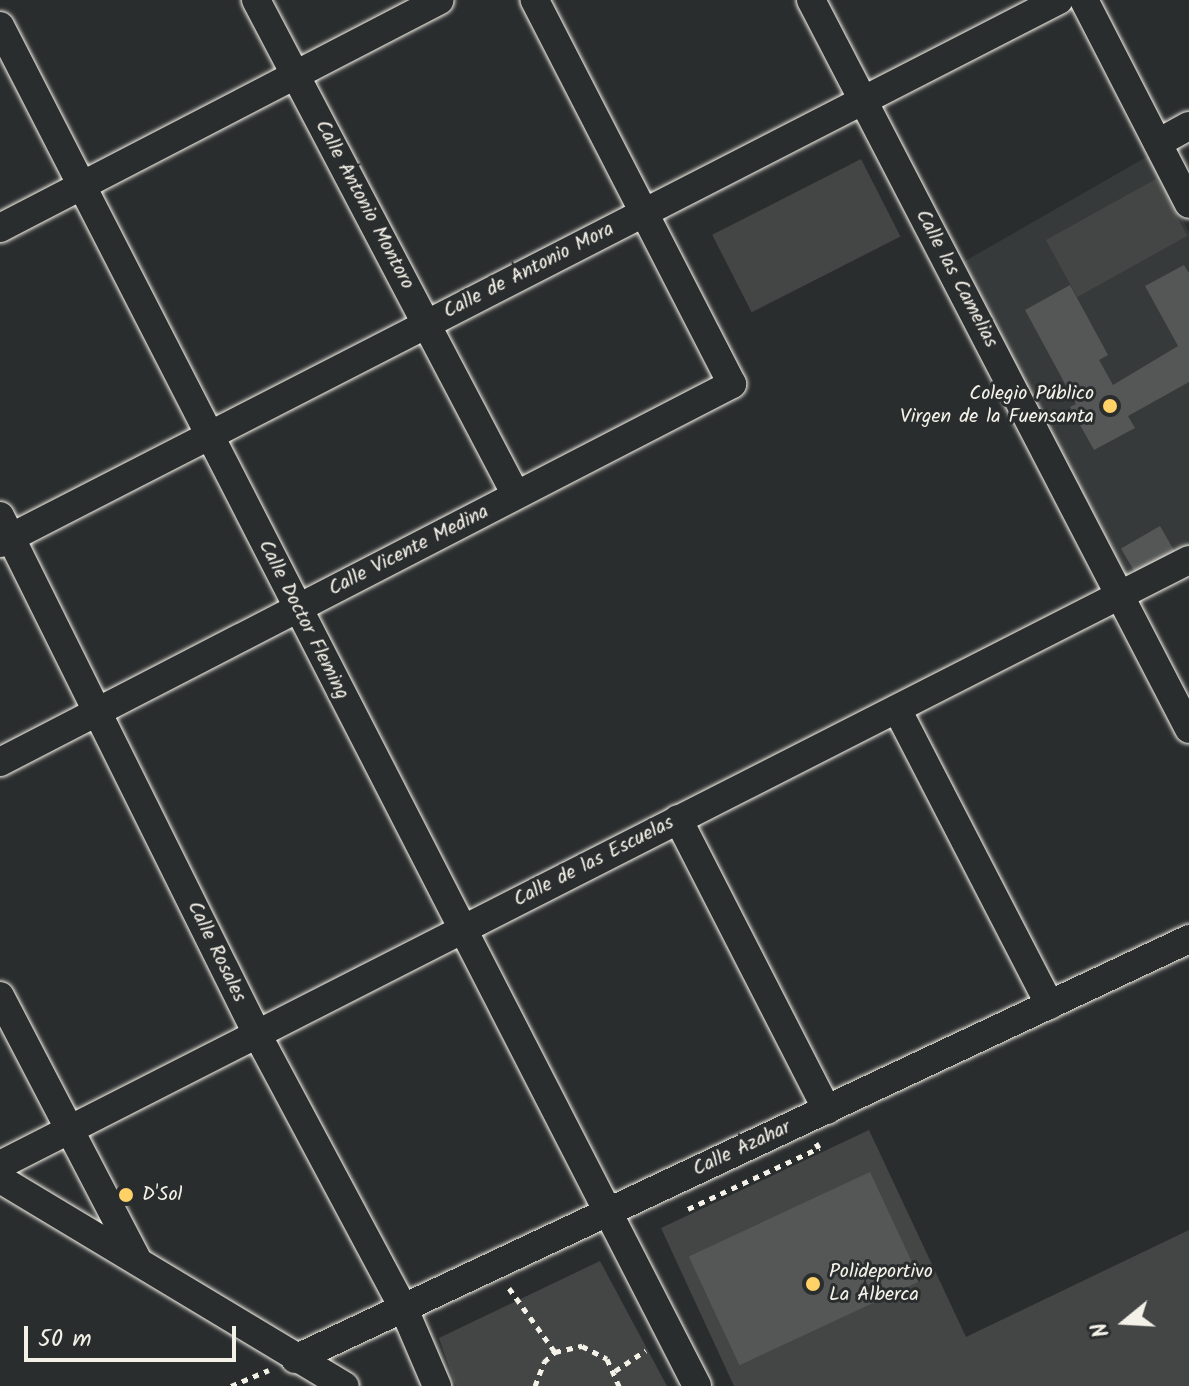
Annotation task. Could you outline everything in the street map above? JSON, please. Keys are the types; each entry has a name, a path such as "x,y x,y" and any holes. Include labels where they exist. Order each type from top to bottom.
{"street":[{"name":"Calle Antonio Montoro","path":"256,0 516,495"},
{"path":"0,228 439,0"},
{"path":"535,0 644,213"},
{"name":"Calle las Camelias","path":"811,0 1189,729"},
{"name":"Calle de Antonio Mora","path":"3,532 209,436 1059,0"},
{"path":"1084,0 1189,204"},
{"name":"Calle Doctor Fleming","path":"0,26 605,1214 697,1386"},
{"path":"1158,143 1189,126"},
{"name":"Calle Vicente Medina","path":"0,762 732,384 644,213"},
{"name":"Calle Rosales","path":"3,532 97,712 257,1034 404,1309 437,1386"},
{"name":"Calle de las Escuelas","path":"0,1165 1189,560"},
{"path":"897,709 1050,1005"},
{"path":"678,819 827,1110"},
{"name":"Calle Azahar","path":"295,1359 1189,939"},
{"path":"0,996 139,1262"},
{"path":"0,1179 295,1359 345,1386"}],"path":[{"path":"497,1265 516,1301 555,1352"},
{"path":"535,1386 544,1362 555,1352 582,1346 596,1350 615,1371 619,1386"},
{"path":"615,1371 647,1351"}],"shaded area":[{"name":"Colegio Público Virgen de la Fuensanta","path":"1150,155 1189,232 1189,546 1122,581 958,265"},
{"path":"861,159 900,237 752,312 712,235"},
{"path":"1156,179 1188,236 1077,297 1046,240"},
{"name":"Polideportivo La Alberca","path":"869,1130 966,1337 1189,1230 1189,1386 734,1386 661,1228"},
{"path":"600,1261 667,1386 456,1386 439,1338"}],"building":[{"path":"1184,265 1189,273 1189,382 1128,416 1135,428 1094,450 1070,407 1076,404 1025,310 1070,285 1108,355 1099,360 1113,385 1178,346 1145,286"},
{"path":"1160,526 1175,552 1136,574 1121,548"},
{"path":"870,1172 921,1281 739,1365 689,1257"}],"place":[{"name":"Colegio Público Virgen de la Fuensanta","path":"1110,406"},
{"name":"D'Sol","path":"126,1195"},
{"name":"Polideportivo La Alberca","path":"813,1284"}]}
